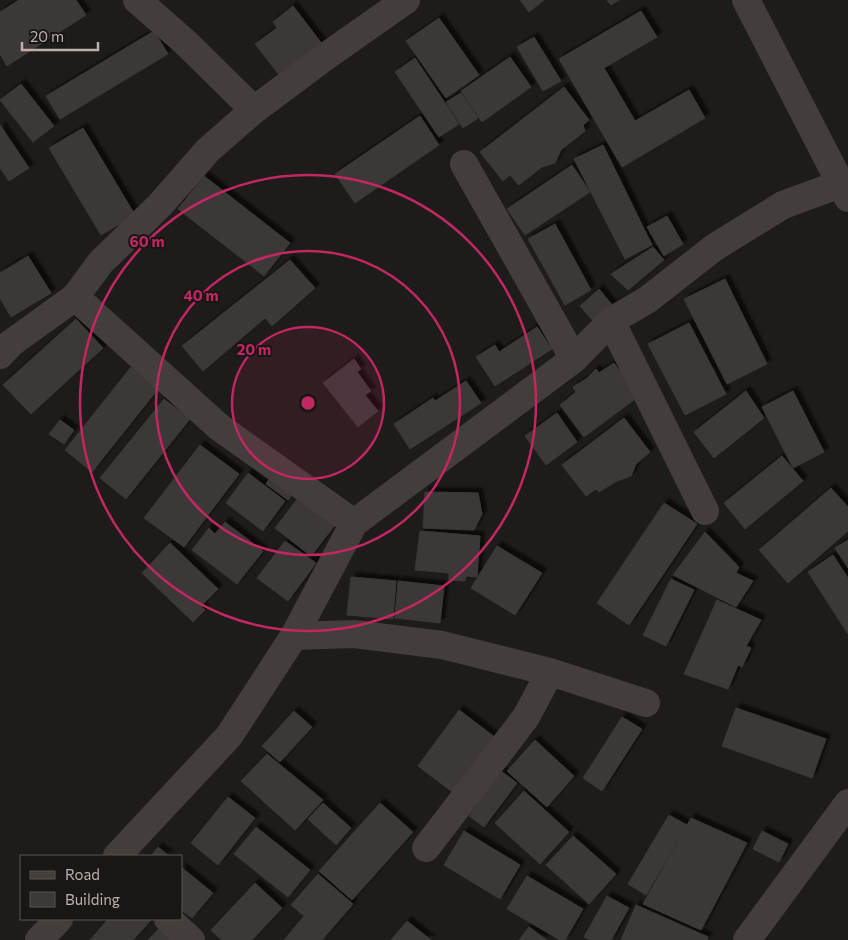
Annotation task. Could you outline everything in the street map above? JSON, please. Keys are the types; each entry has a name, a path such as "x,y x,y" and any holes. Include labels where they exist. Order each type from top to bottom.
{"street":[{"path":"137,0 186,43 254,110"},
{"path":"0,355 10,344 75,297 101,262 160,205 208,150 254,110 324,57 406,0"},
{"path":"118,855 229,736 294,636 354,523 574,359 611,321 647,300 716,247 783,205 844,191 746,0"},
{"path":"464,164 574,359"},
{"path":"75,297 219,427 354,523"},
{"path":"611,321 705,511"},
{"path":"294,636 354,634 442,645 550,672 646,703"},
{"path":"426,848 526,717 550,672"},
{"path":"747,940 848,803"},
{"path":"39,940 58,920"},
{"path":"169,920 191,940"}],"building":[{"path":"19,0 76,0 86,15 7,66 0,54 0,12"},
{"path":"520,0 544,0 529,12"},
{"path":"607,0 619,0 611,5"},
{"path":"293,6 326,49 284,81 255,44 277,28 273,22"},
{"path":"641,11 657,37 604,68 635,121 689,90 705,118 622,167 559,59"},
{"path":"439,18 479,75 446,98 406,41"},
{"path":"154,31 168,54 60,119 46,96"},
{"path":"534,37 561,81 543,91 517,47"},
{"path":"510,57 531,87 482,122 461,91"},
{"path":"415,58 459,124 439,137 395,72"},
{"path":"21,84 54,126 33,142 0,100"},
{"path":"564,87 589,120 583,125 585,131 561,150 555,163 542,167 519,185 510,175 503,181 480,152"},
{"path":"461,93 478,118 463,128 446,102"},
{"path":"420,116 439,145 355,203 335,174"},
{"path":"0,125 29,168 9,181 0,168"},
{"path":"83,128 135,215 101,235 49,148"},
{"path":"603,145 652,245 625,259 574,159"},
{"path":"572,165 590,192 525,235 507,209"},
{"path":"204,176 290,243 264,276 178,209"},
{"path":"667,216 683,244 664,256 647,227"},
{"path":"555,224 591,290 565,305 528,239"},
{"path":"653,247 664,260 628,290 611,274"},
{"path":"28,256 51,293 11,317 0,298 0,273"},
{"path":"290,260 315,288 272,326 265,318 203,371 182,346"},
{"path":"725,279 767,364 727,384 684,299"},
{"path":"599,289 613,306 594,322 580,306"},
{"path":"76,319 103,348 31,414 3,385"},
{"path":"689,323 726,394 685,415 648,344"},
{"path":"537,327 552,349 495,386 476,357 495,345 499,352"},
{"path":"354,359 361,369 357,372 371,391 365,395 378,411 358,427 323,383"},
{"path":"614,363 638,397 584,437 560,405 576,392 573,387 586,379 596,369 599,373"},
{"path":"131,367 158,389 92,472 65,450"},
{"path":"466,381 481,403 410,449 394,424 433,398 435,401"},
{"path":"746,391 764,418 714,458 694,432"},
{"path":"793,391 824,452 793,468 762,407"},
{"path":"164,399 190,419 126,499 100,478"},
{"path":"557,413 577,442 546,465 525,436"},
{"path":"624,418 650,452 636,464 631,476 617,481 599,492 596,489 586,496 562,465"},
{"path":"60,420 74,430 64,444 49,434"},
{"path":"200,445 239,474 184,547 144,518"},
{"path":"782,456 803,481 745,529 724,503"},
{"path":"248,473 285,501 263,531 226,503"},
{"path":"273,473 296,490 288,500 266,484"},
{"path":"831,488 848,507 848,531 788,583 759,550"},
{"path":"425,492 478,493 482,514 474,530 423,528"},
{"path":"298,498 335,525 311,556 275,528"},
{"path":"664,503 697,524 629,625 597,603"},
{"path":"225,522 263,551 237,584 192,550 209,528 215,534"},
{"path":"420,531 480,536 477,577 466,576 465,581 449,580 449,573 415,570"},
{"path":"705,532 739,567 736,573 753,581 736,607 673,575"},
{"path":"848,540 848,568 835,548"},
{"path":"285,541 316,563 288,601 257,578"},
{"path":"170,543 218,589 201,606 205,610 193,622 142,573"},
{"path":"497,546 542,573 515,615 471,588"},
{"path":"833,555 848,578 848,634 808,572"},
{"path":"351,577 396,581 393,619 347,615"},
{"path":"671,579 694,590 666,646 643,635"},
{"path":"398,581 444,586 440,623 395,618"},
{"path":"717,600 761,620 746,646 751,648 742,667 738,665 728,689 684,674"},
{"path":"736,708 826,739 812,778 722,746"},
{"path":"459,710 496,738 455,794 418,766"},
{"path":"294,711 312,727 280,762 262,746"},
{"path":"622,717 642,729 602,791 583,778"},
{"path":"535,740 574,776 547,807 507,771"},
{"path":"267,754 323,800 295,830 241,781"},
{"path":"501,771 517,783 484,827 469,816"},
{"path":"524,791 569,832 540,864 495,823"},
{"path":"228,797 255,818 218,865 191,843"},
{"path":"323,803 351,828 336,845 308,819"},
{"path":"380,803 413,832 352,900 319,871"},
{"path":"669,815 687,825 646,895 628,884"},
{"path":"691,818 747,843 701,930 643,904"},
{"path":"256,827 310,870 288,897 234,854"},
{"path":"464,831 520,865 500,899 444,865"},
{"path":"762,831 788,844 779,862 753,849"},
{"path":"573,836 616,874 589,904 546,865"},
{"path":"158,847 168,855 152,855"},
{"path":"182,868 213,893 192,918 182,911"},
{"path":"318,874 353,904 322,940 284,940 304,916 291,905"},
{"path":"527,876 583,909 565,940 560,940 507,909"},
{"path":"255,883 282,908 252,940 222,940 211,930"},
{"path":"607,896 629,908 611,940 590,940 584,937"},
{"path":"636,905 708,937 707,940 621,940"},
{"path":"107,920 151,920 133,940 90,940"},
{"path":"407,921 431,940 391,940"},
{"path":"164,923 183,940 148,940"},
{"path":"529,927 547,940 519,940"}]}
